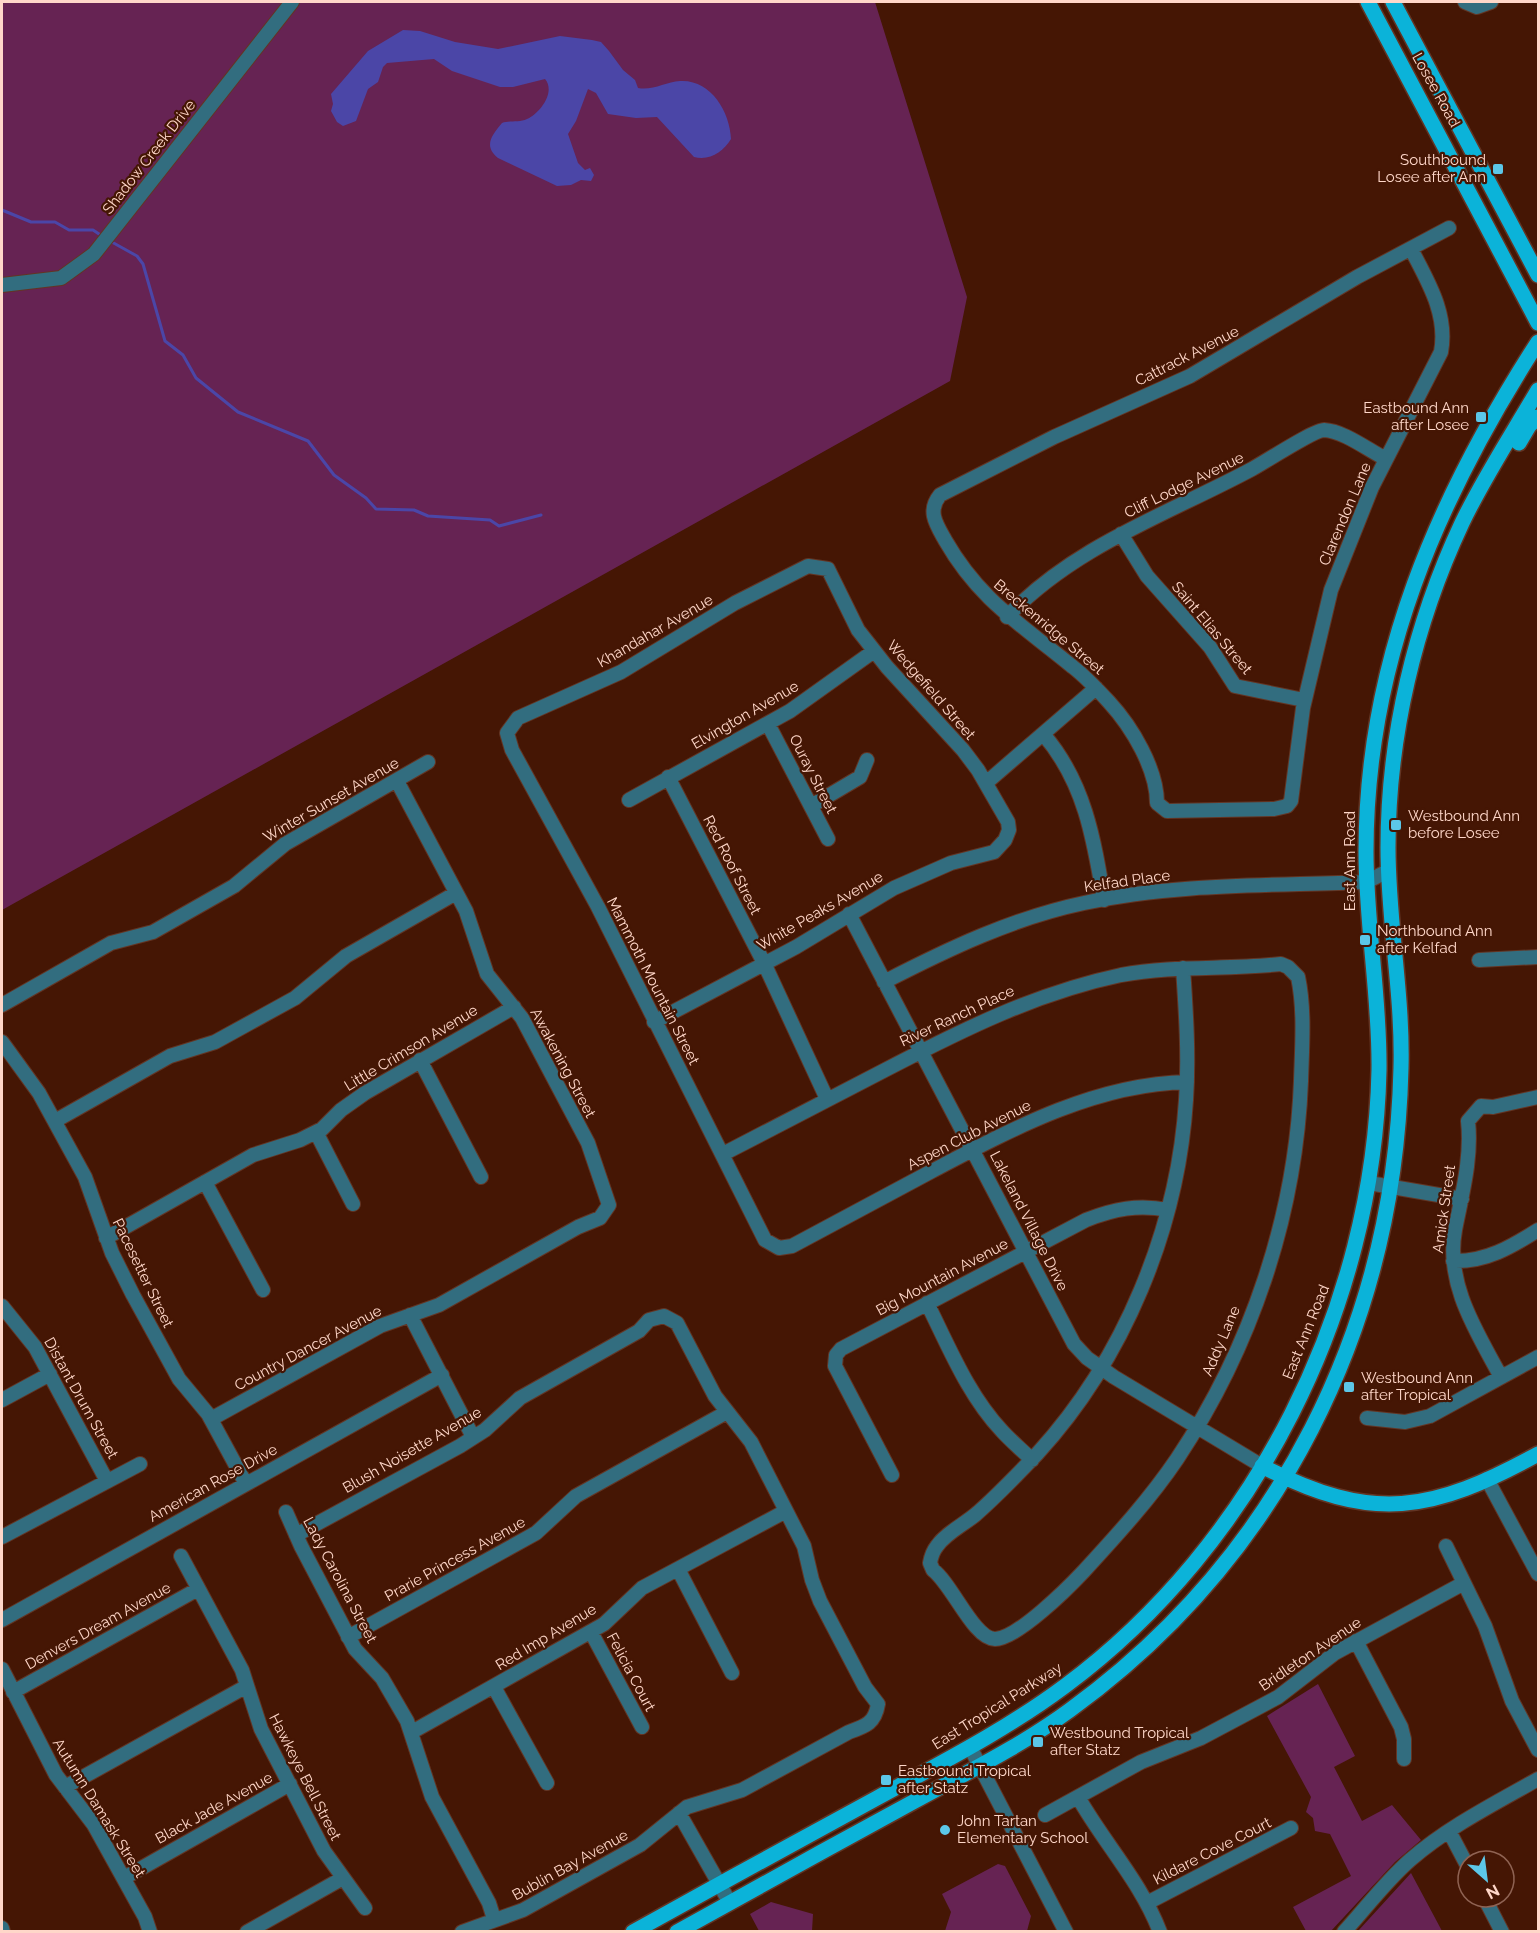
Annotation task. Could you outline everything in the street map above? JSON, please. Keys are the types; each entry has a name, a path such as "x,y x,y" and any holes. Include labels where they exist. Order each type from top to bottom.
{"main road":[{"name":"Losee Road","path":"1368,2 1539,323"},
{"name":"Losee Road","path":"1393,2 1532,253 1539,275"},
{"name":"East Ann Road","path":"1263,1466 1308,1379 1338,1304 1358,1237 1369,1183 1376,1118 1379,1036 1366,882 1368,803 1381,704 1393,649 1414,582 1457,480 1539,342"},
{"path":"677,1932 980,1766 1073,1708 1151,1642 1194,1600 1223,1566 1286,1478 1326,1403 1352,1339 1376,1258 1390,1186 1398,1128 1401,1051 1388,871 1389,806 1398,732 1414,656 1434,590 1464,520 1539,390"},
{"path":"1484,482 1502,471 1529,426 1539,417"},
{"path":"1414,582 1434,590"},
{"path":"1263,1466 1336,1498 1376,1504 1417,1503 1436,1499 1487,1479 1539,1454"},
{"name":"East Tropical Parkway","path":"633,1932 970,1747 1064,1687 1129,1631 1180,1578 1263,1466"}],"street":[{"name":"Shadow Creek Drive","path":"2,285 61,278 94,254 292,2"},
{"path":"1471,4 1491,2"},
{"name":"Cattrack Avenue","path":"934,502 940,495 1012,458 1190,376 1323,297 1449,228"},
{"name":"Clarendon Lane","path":"1287,806 1291,801 1304,700 1338,569 1386,459 1434,371 1444,337 1437,302 1411,249"},
{"name":"Cliff Lodge Avenue","path":"1007,616 1051,577 1121,534 1252,469 1314,432 1332,432 1386,459"},
{"name":"Breckenridge Street","path":"934,502 933,518 959,563 982,594 1073,667 1111,704 1132,735 1148,767 1155,784 1158,803 1162,809 1195,812 1287,806"},
{"name":"Saint Elias Street","path":"1121,534 1147,576 1210,647 1235,686 1304,700"},
{"name":"Khandahar Avenue","path":"509,727 518,718 621,672 735,603 808,566 819,566"},
{"name":"Wedgefield Street","path":"819,566 828,569 849,615 874,651 942,725 986,783 1008,822 1009,830 1005,840"},
{"name":"Elvington Avenue","path":"628,800 768,724 874,651"},
{"path":"986,783 1096,688"},
{"name":"Ouray Street","path":"768,724 828,839"},
{"name":"Mammoth Mountain Street","path":"509,727 507,733 512,750 598,907 765,1240 776,1247"},
{"path":"1044,735 1069,770 1086,809 1104,900"},
{"path":"811,806 860,777 867,760"},
{"name":"Winter Sunset Avenue","path":"2,1005 111,943 153,932 234,886 285,844 428,762"},
{"name":"Red Roof Street","path":"668,777 764,963 827,1099"},
{"name":"Awakening Street","path":"397,781 466,911 487,975 514,1007 588,1143 609,1205"},
{"name":"White Peaks Avenue","path":"654,1022 764,963 875,898 928,872 972,855 994,852 1005,840"},
{"name":"Kelfad Place","path":"884,982 959,945 1009,925 1047,913 1104,900 1160,891 1366,882 1388,871"},
{"path":"55,1121 170,1056 215,1042 295,998 346,956 456,893"},
{"name":"Lakeland Village Drive","path":"849,914 1027,1250 1074,1344 1087,1358 1101,1368 1263,1466"},
{"path":"1479,960 1539,957"},
{"name":"River Ranch Place","path":"723,1154 992,1015 1061,990 1123,975 1183,968 1281,964 1294,972"},
{"path":"927,1303 978,1400 1002,1431 1032,1460 1062,1424 1101,1368 1140,1290 1168,1210 1183,1131 1187,1082 1183,968"},
{"name":"Addy Lane","path":"1032,1460 994,1498 944,1539 930,1563 980,1632 994,1639 1016,1630 1074,1581 1147,1499 1197,1428 1242,1339 1271,1258 1282,1217 1300,1096 1300,985 1294,972"},
{"name":"Little Crimson Avenue","path":"106,1238 253,1155 316,1132 351,1102 514,1007"},
{"name":"Pacesetter Street","path":"2,1042 33,1083 55,1121 92,1194 106,1238 133,1295 179,1379 211,1419 246,1484"},
{"path":"420,1060 481,1178"},
{"name":"Aspen Club Avenue","path":"776,1247 792,1246 973,1149 1082,1101 1132,1088 1187,1082"},
{"name":"Amick Street","path":"1501,1377 1464,1304 1453,1261 1454,1232 1469,1151 1468,1120 1481,1106 1493,1107 1539,1097"},
{"path":"316,1132 353,1204"},
{"path":"205,1182 263,1290"},
{"path":"1369,1183 1461,1199"},
{"name":"Country Dancer Avenue","path":"211,1419 380,1326 440,1305 578,1227 600,1218 609,1205"},
{"name":"Big Mountain Avenue","path":"892,1474 835,1366 836,1355 841,1348 1027,1250 1103,1213 1134,1206 1168,1210"},
{"path":"1453,1261 1474,1262 1539,1230"},
{"name":"Distant Drum Street","path":"2,1306 28,1336 107,1481"},
{"path":"410,1315 473,1437"},
{"name":"Blush Noisette Avenue","path":"296,1535 473,1437 493,1424 520,1398 639,1331 649,1320 664,1316 676,1323 714,1396 727,1412"},
{"path":"1367,1418 1395,1422 1417,1421 1539,1357"},
{"path":"2,1401 50,1374"},
{"name":"American Rose Drive","path":"2,1620 441,1375"},
{"path":"727,1412 752,1442 786,1511"},
{"name":"Prarie Princess Avenue","path":"348,1637 536,1533 576,1496 727,1412"},
{"path":"2,1537 140,1464"},
{"path":"1487,1479 1539,1574"},
{"name":"Red Imp Avenue","path":"412,1732 604,1624 642,1587 786,1511"},
{"name":"Bublin Bay Avenue","path":"462,1932 523,1910 640,1845 679,1813 697,1803 742,1790 849,1732 867,1726 876,1715 878,1704 865,1687 820,1601 812,1580 804,1546 786,1511"},
{"name":"Lady Carolina Street","path":"286,1512 348,1637 358,1653 382,1678 412,1732 432,1797 489,1903 494,1919"},
{"path":"1446,1546 1485,1626 1504,1681 1539,1750"},
{"name":"Hawkeye Bell Street","path":"181,1556 242,1670 261,1729 330,1863 364,1908"},
{"path":"678,1569 732,1673"},
{"name":"Bridleton Avenue","path":"1045,1815 1141,1762 1201,1738 1278,1697 1330,1657 1356,1641 1464,1583"},
{"name":"Denvers Dream Avenue","path":"13,1692 198,1589"},
{"name":"Felicia Court","path":"591,1632 642,1727"},
{"path":"1356,1641 1401,1727 1404,1759"},
{"name":"Autumn Damask Street","path":"2,1669 56,1775 94,1825 124,1878 150,1932"},
{"path":"65,1787 248,1686"},
{"path":"494,1687 547,1783"},
{"path":"970,1747 1066,1932"},
{"path":"1344,1932 1397,1872 1449,1831 1539,1779"},
{"name":"Black Jade Avenue","path":"124,1878 290,1784"},
{"path":"1078,1797 1101,1836 1127,1868 1148,1903 1161,1932"},
{"path":"679,1813 730,1903"},
{"name":"Kildare Cove Court","path":"1148,1903 1292,1828"},
{"path":"1449,1831 1458,1849"},
{"path":"247,1932 343,1878"},
{"path":"1490,1909 1502,1932"}],"shaded area":[{"path":"2,2 875,2 967,297 950,381 2,910"},
{"path":"403,30 420,31 455,42 498,49 560,36 601,42 623,70 635,80 638,88 680,81 700,85 709,91 727,118 731,139 724,148 711,156 694,157 657,117 636,118 608,114 596,93 588,89 576,121 568,134 578,163 585,170 590,168 594,175 591,181 581,180 571,185 557,186 498,158 493,154 490,145 492,136 502,123 521,121 537,112 548,96 548,84 545,79 513,87 500,87 452,71 434,59 387,63 383,67 378,82 368,89 356,121 343,126 337,122 331,111 333,104 331,94 368,51"},
{"path":"1318,1684 1355,1756 1334,1767 1362,1821 1392,1805 1421,1840 1395,1862 1331,1931 1306,1931 1293,1907 1351,1876 1330,1834 1315,1831 1313,1818 1306,1812 1311,1797 1267,1716"},
{"path":"998,1864 1005,1866 1031,1916 1027,1931 945,1931 951,1912 942,1894"},
{"path":"1411,1873 1442,1931 1358,1931"},
{"path":"771,1902 813,1914 812,1931 759,1931 750,1914"}],"waterway":[{"path":"2,210 31,222 55,222 69,230 93,230 102,236"},
{"path":"110,241 137,256 143,264 165,341 183,355 196,378 238,412 308,441 334,475 366,498 376,509 414,510 428,516 490,520 499,526 541,515"}],"place":[{"name":"Southbound Losee after Ann","path":"1498,169"},
{"name":"Eastbound Ann after Losee","path":"1481,417"},
{"name":"Westbound Ann before Losee","path":"1396,825"},
{"name":"Northbound Ann after Kelfad","path":"1365,940"},
{"name":"Westbound Ann after Tropical","path":"1349,1387"},
{"name":"Westbound Tropical after Statz","path":"1038,1742"},
{"name":"Eastbound Tropical after Statz","path":"886,1780"},
{"name":"John Tartan Elementary School","path":"945,1830"}]}
